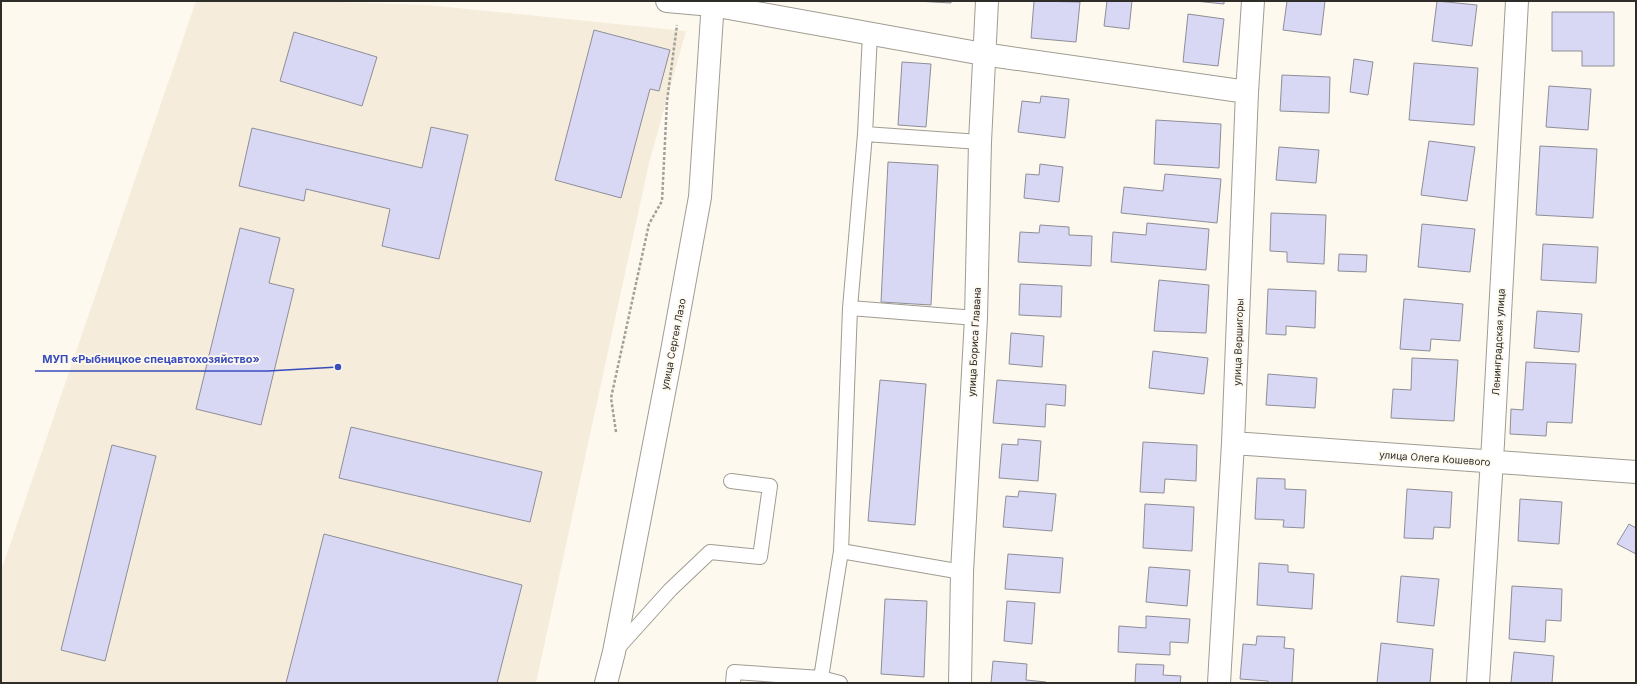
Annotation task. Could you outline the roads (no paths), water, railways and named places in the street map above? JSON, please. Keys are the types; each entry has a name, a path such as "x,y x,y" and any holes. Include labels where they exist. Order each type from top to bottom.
{"street":[{"name":"улица Бориса Главана","path":"960,683 962,572 976,318 983,54 987,1"},
{"name":"улица Вершигоры","path":"1219,683 1234,443 1247,92 1253,1"},
{"name":"Ленинградская улица","path":"1478,683 1492,463 1516,1"},
{"path":"674,2 713,3 870,34 983,54 1247,92"},
{"name":"улица Сергея Лазо","path":"606,683 614,652 671,359 700,196 713,3"},
{"name":"улица Олега Кошевого","path":"1234,443 1492,463 1636,472"}],"lane":[{"path":"820,680 840,551 850,308 865,134 870,34"},
{"path":"865,134 980,142"},
{"path":"850,308 976,318"},
{"path":"614,652 670,590 710,552 760,558 770,486 731,481"},
{"path":"840,551 962,572"},
{"path":"733,683 734,672 840,683"}],"place":[{"name":"МУП «Рыбницкое спецавтохозяйство»","path":"338,367"}]}
